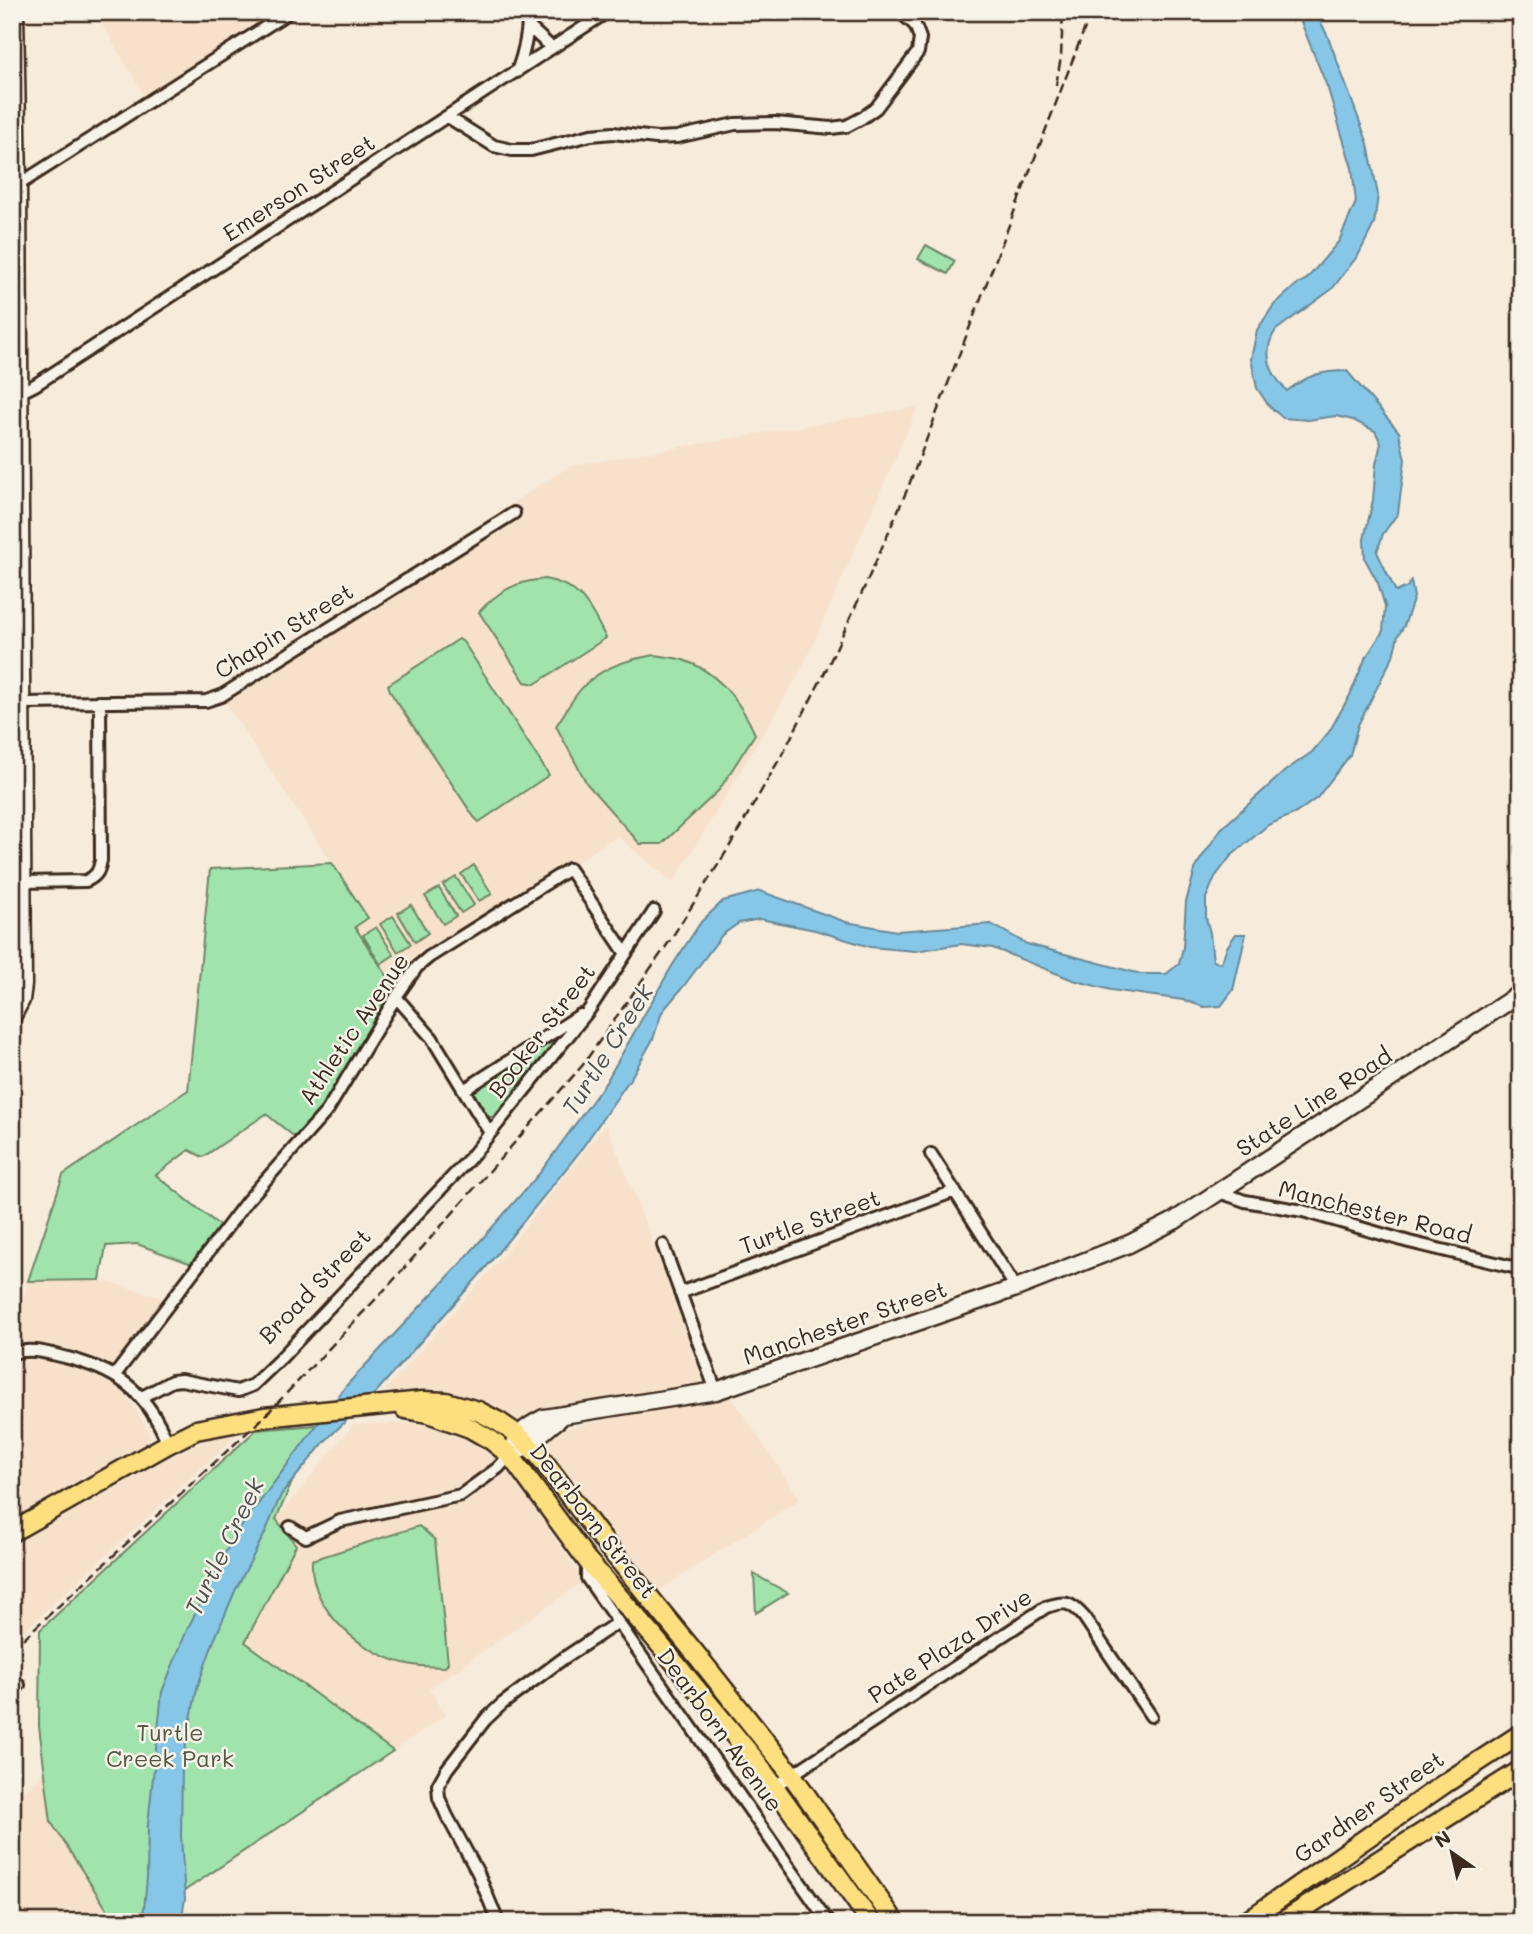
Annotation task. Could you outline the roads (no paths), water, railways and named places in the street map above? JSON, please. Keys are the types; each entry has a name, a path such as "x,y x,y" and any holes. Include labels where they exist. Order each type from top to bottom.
{"main road":[{"name":"Dearborn Street","path":"381,1406 423,1401 466,1406 499,1422 540,1457 626,1569 791,1774 895,1922"},
{"path":"12,1532 196,1430 264,1417 381,1406"},
{"name":"Dearborn Street","path":"381,1406 428,1413 470,1428 510,1455 587,1560 683,1672 775,1786 872,1922"},
{"name":"Gardner Street","path":"1246,1922 1444,1784 1521,1734"},
{"name":"Gardner Street","path":"1282,1922 1299,1915 1521,1770"}],"street":[{"path":"12,1017 21,1000 23,985 16,705 15,233 18,185 14,78 15,12"},
{"path":"18,185 289,12"},
{"path":"517,72 524,54 528,12"},
{"name":"Emerson Street","path":"15,395 35,385 607,12"},
{"path":"448,117 494,146 512,150 531,150 592,135 677,137 735,124 775,122 831,128 847,126 876,108 918,52 920,38 915,25 900,12"},
{"path":"528,26 552,48"},
{"name":"Chapin Street","path":"16,705 206,701 221,696 514,513"},
{"path":"22,882 86,881 96,875 101,860 100,702"},
{"name":"Athletic Avenue","path":"115,1375 247,1201 327,1111 396,997 417,967 429,957 569,869 626,954"},
{"path":"626,954 654,911"},
{"name":"Booker Street","path":"491,1133 589,1010 626,954"},
{"name":"State Line Road","path":"1129,1244 1174,1221 1521,993"},
{"path":"396,997 432,1038 491,1133"},
{"path":"464,1090 589,1010"},
{"name":"Broad Street","path":"142,1397 172,1381 181,1380 238,1391 253,1385 305,1334 491,1133"},
{"path":"931,1154 1016,1288"},
{"name":"Turtle Street","path":"680,1293 956,1191"},
{"name":"Manchester Road","path":"1219,1192 1244,1201 1303,1211 1409,1242 1521,1269"},
{"name":"Manchester Street","path":"510,1455 523,1440 545,1429 567,1413 716,1391 1016,1288 1129,1244"},
{"path":"663,1245 716,1391"},
{"path":"12,1353 38,1351 93,1364 115,1375 142,1397 161,1426 168,1444"},
{"path":"290,1527 306,1537 340,1521 461,1494 498,1468 510,1455"},
{"name":"Dearborn Avenue","path":"587,1560 587,1578 828,1922"},
{"name":"Pate Plaza Drive","path":"775,1786 1046,1607 1057,1604 1072,1605 1084,1617 1151,1716"},
{"path":"498,1922 478,1873 439,1798 438,1785 485,1720 502,1704 617,1623"}],"water":[{"path":"1297,12 1316,12 1328,37 1368,144 1378,195 1374,224 1359,254 1332,289 1276,330 1271,338 1268,354 1272,370 1287,391 1315,375 1347,371 1399,432 1405,460 1398,513 1383,534 1377,552 1396,592 1407,587 1411,581 1414,597 1393,656 1358,725 1350,755 1317,798 1296,813 1268,825 1231,856 1215,877 1206,898 1206,918 1213,961 1221,963 1236,934 1246,934 1233,990 1221,1006 1204,1007 1183,1000 1111,990 1073,980 993,948 961,944 915,951 870,947 815,930 760,919 739,923 722,935 662,1012 653,1039 632,1076 578,1154 483,1271 377,1391 325,1441 281,1495 235,1591 197,1688 182,1765 181,1836 185,1899 181,1922 140,1922 147,1878 148,1824 162,1692 186,1632 232,1539 346,1386 461,1263 539,1174 606,1082 672,966 701,922 723,901 760,891 846,922 897,931 991,924 1027,944 1141,974 1166,974 1179,964 1186,902 1196,866 1221,829 1285,771 1312,752 1329,732 1350,695 1365,659 1383,631 1385,606 1378,583 1365,559 1364,539 1381,443 1375,431 1353,420 1336,416 1308,420 1283,418 1269,406 1257,388 1251,359 1257,330 1274,305 1307,279 1339,241 1356,202 1352,168 1328,89"}],"railway":[{"path":"1056,85 1061,57 1063,12"},
{"path":"12,1649 264,1417 391,1283 582,1066 669,942 728,849 784,751 865,586 907,490 1091,12"}],"water label":[{"name":"Turtle Creek","path":"608,1050"},
{"name":"Turtle Creek","path":"225,1547"}],"park label":[{"name":"Turtle Creek Park","path":"170,1746"}]}
